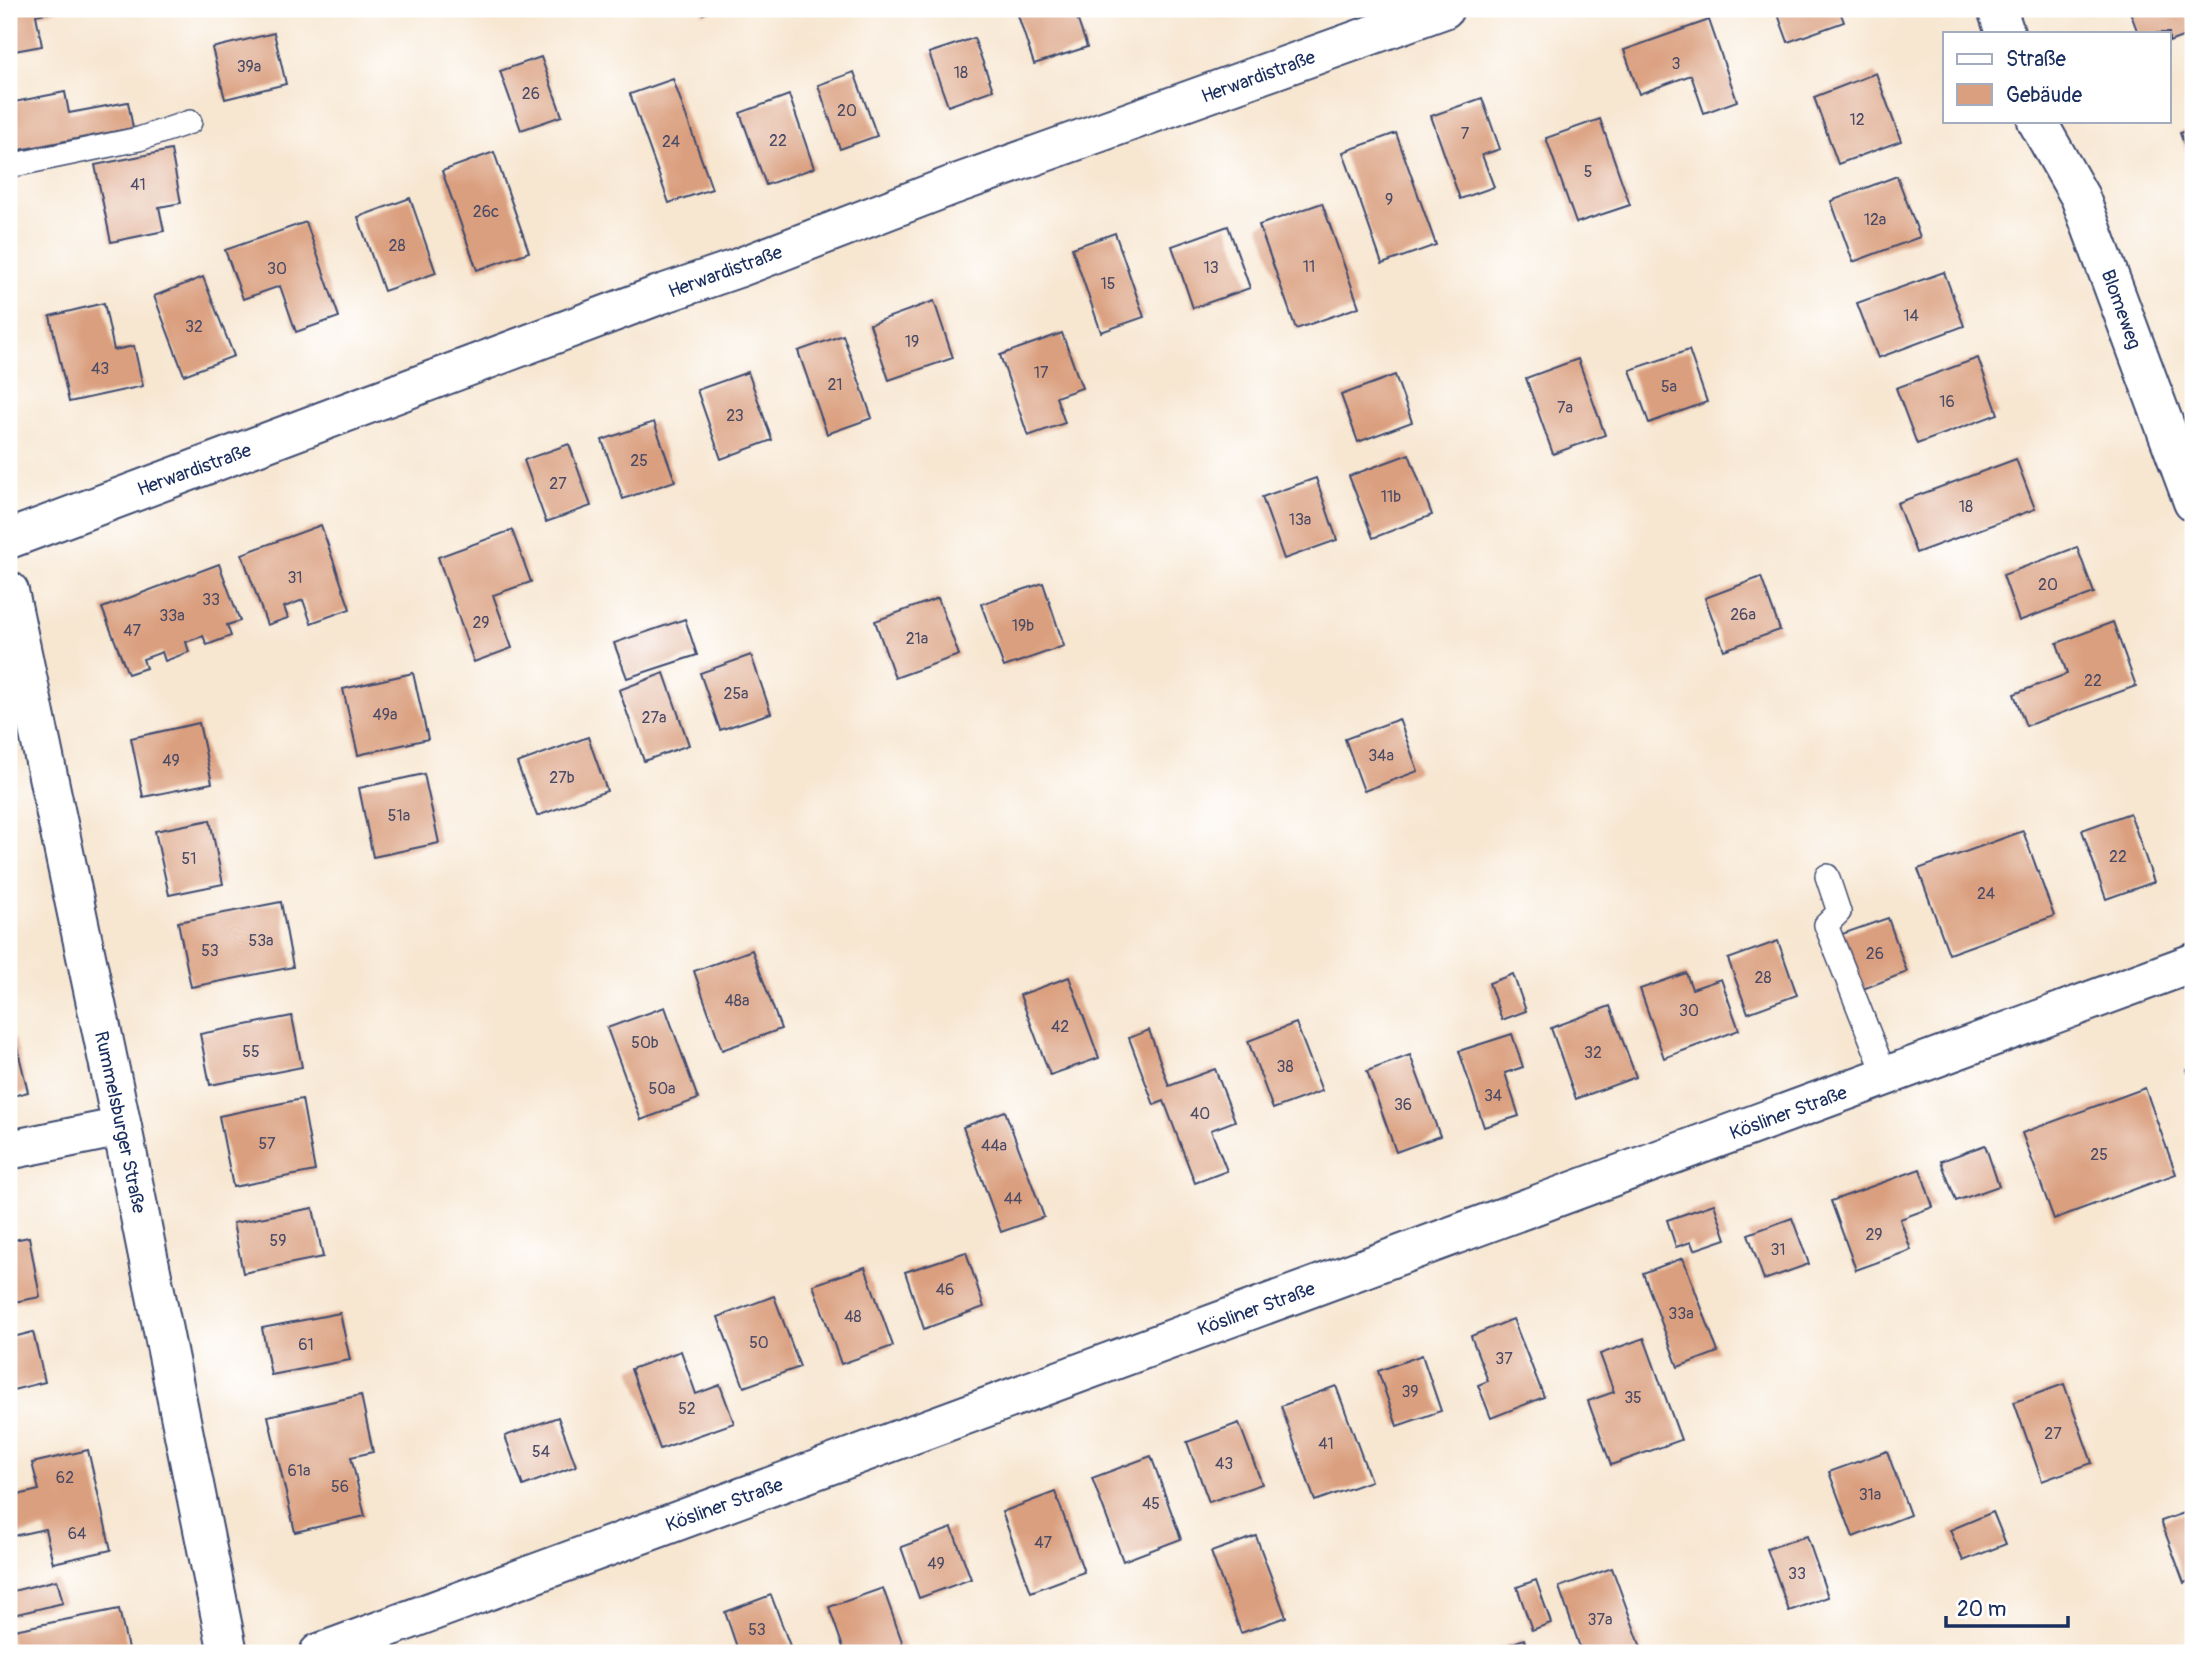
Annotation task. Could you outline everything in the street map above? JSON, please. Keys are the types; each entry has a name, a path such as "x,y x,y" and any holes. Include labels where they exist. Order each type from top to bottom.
{"street":[{"name":"Herwardistraße","path":"9,539 659,295 738,268 953,185 1444,9"},
{"path":"1997,9 2006,32"},
{"name":"Blomeweg","path":"2038,122 2080,197 2193,502"},
{"name":"Rummelsburger Straße","path":"9,591 122,1127 228,1653"},
{"name":"Kösliner Straße","path":"319,1653 2193,963"},
{"path":"9,1150 122,1127"}],"lane":[{"path":"9,166 139,139 190,122"},
{"path":"1827,876 1839,912 1826,925 1886,1077"}],"building":[{"path":"9,9 60,10 36,15 42,46 9,52"},
{"path":"701,9 717,9 703,14"},
{"path":"1016,9 1074,9 1087,47 1034,64"},
{"path":"1776,9 1839,9 1844,22 1788,42"},
{"path":"2129,9 2184,9 2193,33 2170,42 2170,32 2138,32"},
{"path":"1709,20 1737,101 1704,113 1691,75 1639,94 1624,50"},
{"path":"274,33 286,84 225,99 212,48"},
{"path":"974,38 993,90 948,106 929,53"},
{"path":"541,57 562,116 521,130 500,71"},
{"path":"854,72 877,136 840,149 818,85"},
{"path":"1876,73 1901,141 1838,164 1814,97"},
{"path":"673,79 712,189 669,203 630,94"},
{"path":"65,92 69,113 128,102 133,128 14,151 9,103"},
{"path":"789,95 814,168 766,185 740,113"},
{"path":"1482,98 1500,149 1482,155 1494,187 1460,199 1431,116"},
{"path":"1600,119 1630,205 1576,223 1546,138"},
{"path":"2193,128 2193,170 2180,133"},
{"path":"1396,133 1436,245 1382,264 1343,152"},
{"path":"171,150 181,203 159,207 164,231 111,242 95,165"},
{"path":"494,152 529,252 477,270 442,171"},
{"path":"1897,176 1920,237 1853,262 1831,201"},
{"path":"410,198 436,273 384,291 358,217"},
{"path":"1322,203 1359,307 1296,329 1259,225"},
{"path":"306,222 339,317 296,332 280,286 243,299 225,250"},
{"path":"1228,226 1250,288 1193,308 1172,246"},
{"path":"1115,233 1144,317 1101,332 1072,248"},
{"path":"1944,272 1964,326 1878,358 1857,303"},
{"path":"203,277 234,356 184,375 154,296"},
{"path":"934,301 953,358 889,380 870,324"},
{"path":"104,303 114,350 134,346 143,386 69,402 50,316"},
{"path":"1062,333 1082,388 1056,397 1065,423 1028,436 1000,355"},
{"path":"843,335 872,418 827,434 798,351"},
{"path":"1689,350 1707,402 1649,423 1630,370"},
{"path":"1978,358 1998,414 1917,444 1896,388"},
{"path":"1578,359 1605,435 1553,454 1526,378"},
{"path":"748,372 772,440 721,459 697,390"},
{"path":"1395,375 1412,422 1358,442 1341,395"},
{"path":"654,422 675,481 623,499 602,440"},
{"path":"569,444 591,506 546,522 524,460"},
{"path":"1409,454 1432,515 1373,538 1349,476"},
{"path":"2016,459 2035,509 1916,553 1897,503"},
{"path":"1316,478 1337,540 1284,559 1262,497"},
{"path":"321,525 350,609 311,623 303,600 284,607 288,618 267,625 242,554"},
{"path":"512,530 531,582 493,595 512,648 474,662 438,557"},
{"path":"2077,547 2094,593 2019,621 2003,575"},
{"path":"219,564 240,621 227,625 231,636 207,645 203,636 186,642 189,652 165,661 162,652 143,659 146,668 128,674 102,608"},
{"path":"1761,577 1780,630 1724,650 1705,598"},
{"path":"1043,583 1064,646 1004,667 981,604"},
{"path":"938,598 959,655 895,678 875,621"},
{"path":"685,619 697,655 627,678 614,643"},
{"path":"2113,622 2136,686 2026,726 2014,694 2067,674 2057,643"},
{"path":"751,655 771,713 720,730 700,673"},
{"path":"413,673 428,739 358,755 343,689"},
{"path":"664,673 689,745 644,761 619,690"},
{"path":"1399,719 1418,771 1364,791 1345,739"},
{"path":"199,723 212,783 143,797 131,738"},
{"path":"588,737 607,791 537,816 517,763"},
{"path":"424,774 439,843 373,857 359,788"},
{"path":"2130,813 2154,882 2106,899 2082,830"},
{"path":"210,820 223,884 169,895 155,831"},
{"path":"2023,831 2054,916 1949,954 1918,869"},
{"path":"281,902 293,967 191,987 178,922"},
{"path":"1888,918 1907,972 1863,989 1842,934"},
{"path":"1778,941 1797,995 1748,1013 1728,959"},
{"path":"752,950 781,1029 722,1050 694,971"},
{"path":"1686,973 1692,989 1721,979 1739,1030 1664,1058 1640,989"},
{"path":"1513,974 1526,1011 1502,1020 1489,983"},
{"path":"1069,977 1099,1058 1050,1075 1020,995"},
{"path":"1610,1006 1636,1077 1576,1099 1551,1028"},
{"path":"665,1007 698,1099 641,1120 607,1028"},
{"path":"292,1016 302,1067 210,1085 200,1034"},
{"path":"1296,1023 1322,1091 1273,1109 1248,1041"},
{"path":"1149,1030 1169,1086 1215,1069 1235,1121 1211,1130 1227,1171 1195,1183 1164,1101 1154,1105 1129,1038"},
{"path":"1512,1034 1523,1067 1505,1073 1519,1116 1484,1127 1459,1051"},
{"path":"15,1039 28,1092 9,1097 9,1040"},
{"path":"1410,1055 1440,1136 1396,1152 1367,1071"},
{"path":"2193,1068 2193,1087 2187,1070"},
{"path":"2145,1088 2176,1174 2054,1219 2022,1133"},
{"path":"302,1099 315,1171 233,1187 219,1116"},
{"path":"1005,1111 1044,1217 1001,1232 963,1127"},
{"path":"1985,1145 1999,1186 1956,1201 1941,1161"},
{"path":"1920,1169 1933,1207 1900,1219 1911,1250 1856,1270 1831,1201"},
{"path":"1714,1204 1726,1239 1694,1250 1691,1242 1676,1247 1667,1220"},
{"path":"313,1208 323,1257 243,1273 233,1223"},
{"path":"1792,1218 1809,1264 1764,1280 1748,1234"},
{"path":"29,1237 40,1297 9,1303 9,1241"},
{"path":"966,1252 984,1307 924,1329 905,1272"},
{"path":"1683,1258 1718,1352 1678,1367 1643,1273"},
{"path":"865,1267 893,1346 841,1364 813,1285"},
{"path":"774,1296 800,1367 744,1387 718,1317"},
{"path":"340,1313 350,1360 271,1375 262,1328"},
{"path":"1513,1319 1544,1397 1491,1418 1478,1385 1488,1381 1471,1336"},
{"path":"33,1332 45,1382 9,1391 9,1338"},
{"path":"1644,1338 1681,1440 1611,1465 1588,1401 1614,1392 1600,1354"},
{"path":"681,1351 696,1394 720,1385 734,1423 660,1449 631,1369"},
{"path":"1422,1355 1441,1411 1397,1426 1378,1371"},
{"path":"2064,1384 2092,1463 2042,1481 2014,1402"},
{"path":"1336,1386 1371,1481 1315,1501 1281,1406"},
{"path":"361,1395 373,1452 351,1457 365,1516 295,1532 268,1416"},
{"path":"558,1417 576,1466 523,1486 505,1436"},
{"path":"1239,1423 1262,1484 1209,1502 1187,1442"},
{"path":"88,1450 111,1550 53,1563 45,1529 9,1537 9,1497 39,1490 32,1463"},
{"path":"1887,1451 1910,1515 1853,1537 1829,1472"},
{"path":"1151,1456 1181,1539 1123,1561 1092,1478"},
{"path":"1055,1492 1084,1572 1031,1592 1002,1512"},
{"path":"2193,1510 2193,1580 2184,1583 2161,1521"},
{"path":"1993,1512 2006,1544 1963,1561 1950,1530"},
{"path":"952,1528 971,1579 919,1598 901,1547"},
{"path":"1256,1536 1286,1617 1241,1633 1211,1552"},
{"path":"1807,1536 1828,1597 1789,1611 1767,1549"},
{"path":"1612,1568 1642,1650 1632,1653 1582,1653 1559,1587"},
{"path":"57,1580 63,1603 9,1616 9,1592"},
{"path":"1536,1580 1551,1623 1532,1630 1517,1587"},
{"path":"883,1588 906,1653 845,1653 829,1607"},
{"path":"771,1595 790,1646 769,1653 739,1653 725,1612"},
{"path":"119,1609 129,1653 13,1653 9,1631"},
{"path":"1524,1639 1529,1653 1486,1653"}]}
